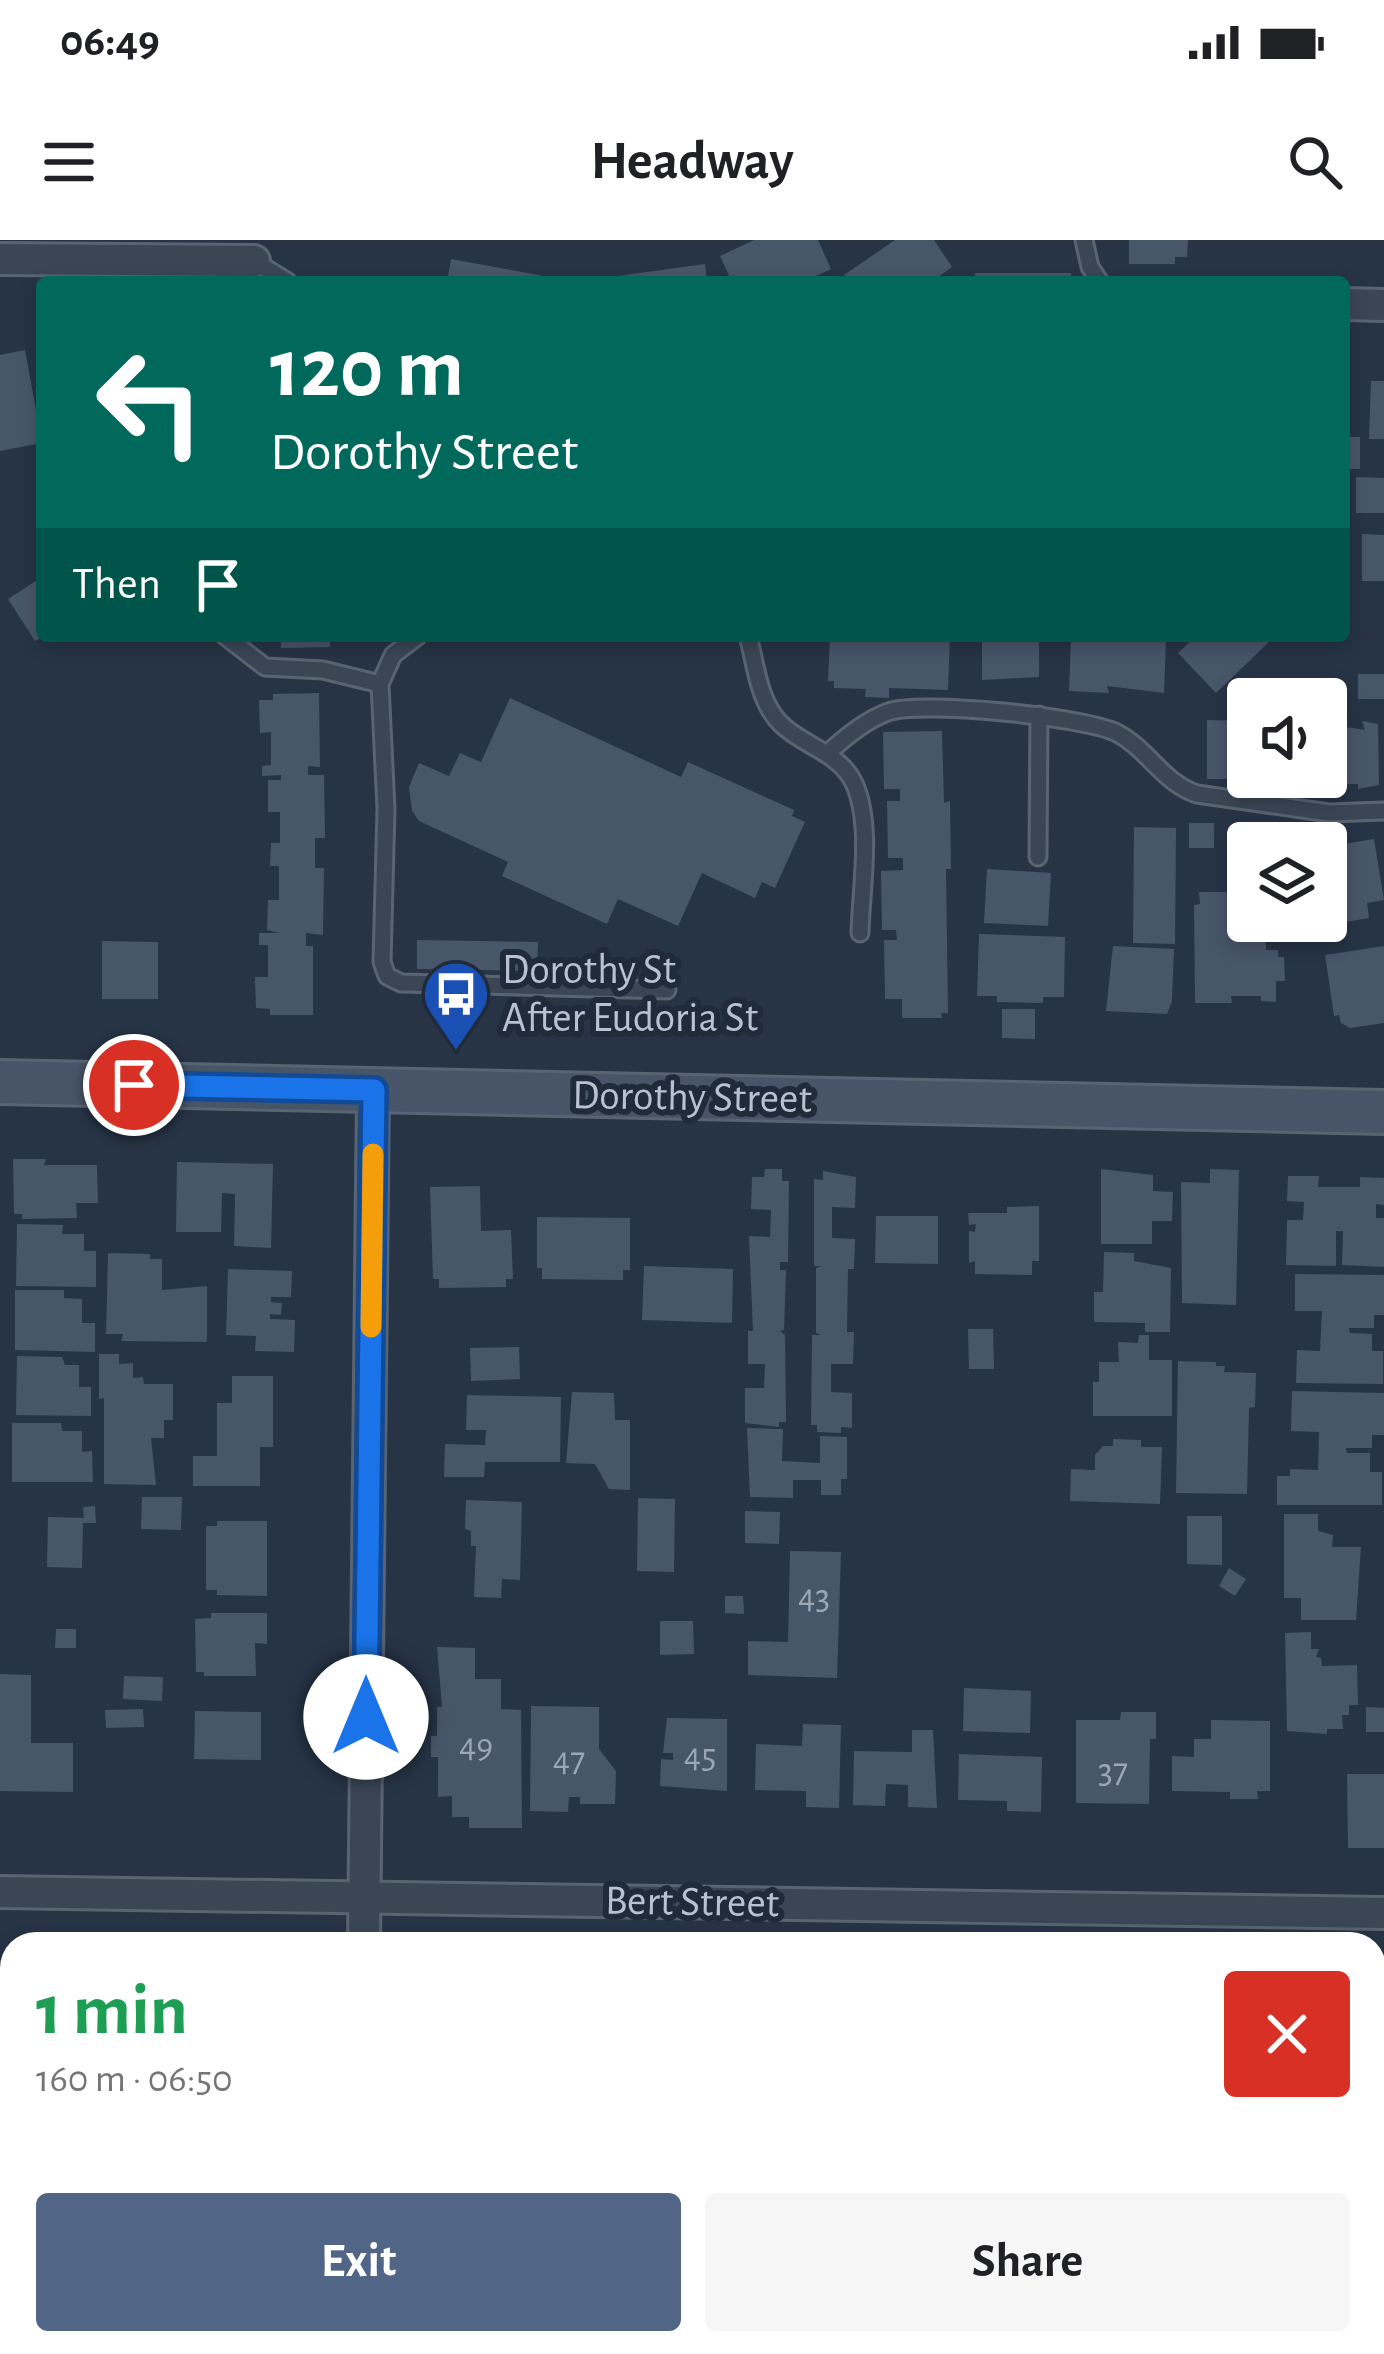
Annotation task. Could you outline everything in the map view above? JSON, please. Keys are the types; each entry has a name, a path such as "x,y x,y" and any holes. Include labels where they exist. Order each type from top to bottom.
{"main road":[{"name":"Dorothy Street","path":"0,1082 1384,1112"}],"street":[{"path":"0,259 254,261"},
{"path":"1350,304 1384,305"},
{"path":"364,1932 374,1090"},
{"name":"Bert Street","path":"0,1892 1384,1912"}],"lane":[{"path":"1084,240 1096,276"},
{"path":"254,261 278,276"},
{"path":"233,642 265,667 323,670 380,684"},
{"path":"407,642 393,655 380,684 386,809 382,962 387,976 400,982 667,990"},
{"path":"749,642 761,694 780,723 848,773 862,808 860,934"},
{"path":"827,754 842,740 898,709 1039,716 1113,731 1141,748 1182,789 1197,794 1329,813 1384,811"},
{"path":"1038,857 1039,716"}],"building":[{"path":"754,240 818,240 831,269 816,276 729,276 720,256"},
{"path":"895,240 934,240 952,267 939,276 844,275"},
{"path":"1129,240 1188,240 1187,257 1175,257 1175,264 1129,264"},
{"path":"451,259 544,276 448,276"},
{"path":"705,264 706,276 618,276"},
{"path":"975,273 1071,273 1071,276"},
{"path":"25,350 36,410 36,444 0,451 0,355"},
{"path":"1371,381 1384,381 1384,439 1369,439"},
{"path":"1350,437 1360,437 1360,469 1350,469"},
{"path":"1356,477 1384,478 1384,513 1356,513"},
{"path":"1362,534 1384,535 1384,581 1362,581"},
{"path":"36,581 36,640 35,641 8,599"},
{"path":"281,642 330,642 330,647 281,648"},
{"path":"830,642 950,642 948,690 889,688 889,698 865,697 866,689 834,688 834,681 828,681"},
{"path":"982,642 1039,642 1039,677 982,680"},
{"path":"1071,642 1166,642 1164,693 1107,686 1109,693 1069,691"},
{"path":"1190,642 1269,642 1227,678 1216,693 1178,653"},
{"path":"1358,674 1384,674 1384,699 1358,699"},
{"path":"319,693 320,767 308,766 308,775 324,775 325,838 315,838 315,868 324,868 323,935 306,933 306,946 313,946 313,1015 270,1015 270,1009 256,1008 255,977 268,977 268,945 259,945 259,933 279,933 267,930 268,900 279,900 279,866 270,866 271,843 280,843 280,812 268,812 268,780 281,780 281,775 262,776 262,766 271,765 271,732 260,733 259,700 273,700 273,694"},
{"path":"510,698 681,777 688,762 794,810 792,816 805,822 775,888 762,882 755,898 702,873 678,926 618,899 607,924 502,876 508,862 419,821 412,811 409,787 419,763 449,776 460,753 481,762"},
{"path":"1207,720 1227,720 1227,779 1207,779"},
{"path":"1362,721 1378,724 1379,785 1358,789 1358,784 1347,784 1347,727 1365,730"},
{"path":"942,731 944,803 950,801 948,1013 941,1013 942,1018 902,1018 902,999 885,999 884,940 897,940 896,930 882,930 881,871 903,870 903,858 888,858 887,801 900,801 900,789 884,789 883,732"},
{"path":"1189,823 1214,823 1214,848 1189,848"},
{"path":"1134,827 1176,828 1175,944 1133,943"},
{"path":"1374,839 1384,900 1367,903 1369,918 1347,922 1347,844"},
{"path":"987,869 1051,873 1048,926 984,923"},
{"path":"1199,892 1227,892 1227,942 1266,942 1266,950 1278,950 1278,957 1284,957 1285,981 1276,981 1276,1002 1261,1001 1261,996 1231,996 1232,1003 1195,1003 1194,905 1200,904"},
{"path":"979,934 1065,937 1064,997 1043,997 1043,1003 997,1002 997,996 977,996"},
{"path":"417,940 538,942 537,971 417,969"},
{"path":"102,941 158,942 158,999 102,999"},
{"path":"1113,946 1174,949 1167,1014 1106,1011"},
{"path":"1384,946 1384,1023 1350,1028 1341,1023 1339,1015 1334,1016 1325,955"},
{"path":"1002,1009 1035,1009 1035,1039 1002,1038"},
{"path":"13,1159 46,1159 44,1165 97,1165 98,1203 76,1203 77,1218 22,1219 22,1214 14,1214"},
{"path":"177,1162 273,1164 271,1248 234,1246 235,1194 222,1193 221,1232 176,1232"},
{"path":"765,1169 782,1169 782,1181 789,1181 788,1262 780,1262 780,1270 786,1270 784,1330 780,1331 785,1335 786,1422 779,1422 779,1427 745,1423 745,1388 764,1388 765,1364 748,1364 748,1331 753,1331 749,1236 770,1237 771,1210 751,1209 752,1177 764,1177"},
{"path":"1101,1169 1153,1175 1153,1191 1173,1192 1172,1221 1152,1221 1152,1244 1101,1244"},
{"path":"1210,1169 1239,1170 1236,1305 1182,1303 1181,1182 1210,1183"},
{"path":"823,1171 856,1177 855,1208 832,1207 832,1238 855,1239 854,1269 848,1269 847,1332 854,1332 853,1364 831,1364 831,1392 852,1393 852,1428 841,1427 841,1433 817,1432 817,1425 811,1425 812,1335 821,1335 816,1333 816,1268 822,1266 814,1266 814,1179 823,1180"},
{"path":"1288,1176 1319,1176 1318,1187 1360,1187 1360,1177 1384,1178 1384,1205 1376,1204 1376,1218 1384,1218 1384,1267 1342,1265 1343,1231 1336,1231 1336,1266 1286,1265 1287,1220 1303,1220 1304,1202 1287,1201"},
{"path":"480,1186 481,1231 511,1230 513,1279 506,1279 506,1287 439,1288 439,1279 433,1279 430,1187"},
{"path":"1039,1206 1039,1261 1032,1261 1032,1275 975,1274 975,1261 969,1263 969,1231 975,1232 976,1224 969,1225 968,1213 1007,1213 1007,1207"},
{"path":"876,1216 938,1216 938,1264 875,1263"},
{"path":"537,1217 630,1218 630,1270 623,1270 623,1280 542,1279 542,1268 537,1268"},
{"path":"17,1224 63,1225 62,1234 84,1234 84,1251 96,1251 96,1287 16,1286"},
{"path":"1104,1252 1134,1253 1134,1261 1171,1268 1170,1332 1145,1332 1145,1323 1094,1322 1094,1292 1103,1292"},
{"path":"108,1253 150,1254 150,1259 162,1259 162,1290 207,1286 207,1342 121,1341 123,1334 106,1334"},
{"path":"644,1266 733,1269 732,1323 642,1320"},
{"path":"228,1269 292,1271 291,1297 271,1297 271,1302 282,1303 281,1315 270,1314 270,1319 295,1320 294,1352 255,1351 256,1336 226,1335"},
{"path":"1295,1274 1384,1275 1384,1315 1374,1315 1374,1328 1349,1328 1350,1333 1372,1334 1372,1351 1383,1351 1383,1384 1296,1383 1297,1350 1320,1351 1322,1311 1295,1311"},
{"path":"15,1290 64,1290 64,1298 82,1299 82,1323 95,1323 95,1352 15,1350"},
{"path":"968,1329 993,1329 994,1369 969,1369"},
{"path":"1139,1335 1149,1335 1149,1360 1172,1360 1172,1416 1093,1416 1093,1382 1099,1382 1099,1362 1119,1362 1118,1342 1138,1343"},
{"path":"519,1347 520,1379 471,1381 470,1348"},
{"path":"99,1354 119,1354 119,1364 133,1363 133,1378 143,1377 144,1384 173,1384 173,1420 164,1420 164,1438 151,1438 156,1485 104,1484"},
{"path":"17,1356 62,1357 65,1365 79,1365 79,1387 91,1387 91,1416 16,1415"},
{"path":"1178,1361 1216,1362 1216,1366 1225,1366 1224,1372 1256,1373 1255,1407 1249,1408 1247,1494 1176,1493"},
{"path":"232,1376 273,1376 273,1447 260,1447 260,1486 193,1486 193,1456 217,1456 217,1403 232,1403"},
{"path":"1292,1391 1384,1393 1384,1435 1372,1435 1372,1448 1346,1448 1347,1453 1370,1453 1370,1472 1382,1472 1382,1505 1277,1505 1277,1476 1290,1476 1290,1469 1318,1470 1319,1432 1291,1431"},
{"path":"572,1392 614,1393 615,1420 630,1420 630,1490 609,1489 595,1464 566,1463"},
{"path":"467,1395 561,1397 560,1462 485,1462 484,1477 444,1477 445,1444 485,1445 486,1430 466,1430"},
{"path":"12,1423 61,1423 62,1431 82,1431 82,1452 92,1451 93,1482 12,1482"},
{"path":"747,1428 783,1429 782,1461 820,1463 820,1436 847,1437 847,1479 841,1479 841,1495 821,1495 821,1480 793,1480 793,1498 750,1497"},
{"path":"1113,1439 1162,1447 1160,1504 1070,1501 1071,1469 1095,1470 1095,1455 1103,1446 1113,1446"},
{"path":"142,1497 182,1497 181,1530 141,1529"},
{"path":"638,1498 675,1499 674,1572 637,1571"},
{"path":"466,1500 522,1502 520,1580 502,1579 501,1598 474,1597 476,1546 471,1546 471,1531 465,1529"},
{"path":"95,1506 96,1523 83,1523 82,1568 47,1567 48,1517 84,1518 83,1507"},
{"path":"745,1511 780,1512 779,1544 745,1543"},
{"path":"1284,1514 1318,1514 1318,1531 1333,1535 1332,1547 1361,1547 1356,1620 1301,1620 1301,1598 1284,1598"},
{"path":"1187,1516 1222,1516 1222,1565 1187,1564"},
{"path":"217,1521 267,1521 267,1596 217,1595 217,1590 206,1590 206,1526 217,1526"},
{"path":"790,1551 841,1552 837,1678 748,1675 748,1641 788,1642"},
{"path":"1229,1568 1246,1579 1235,1596 1219,1586"},
{"path":"725,1596 743,1596 744,1614 725,1613"},
{"path":"211,1613 267,1613 267,1644 255,1643 256,1676 196,1672 195,1619 211,1618"},
{"path":"660,1621 693,1621 694,1654 660,1655"},
{"path":"56,1629 76,1629 76,1648 55,1648"},
{"path":"1311,1632 1311,1649 1319,1649 1316,1657 1321,1658 1322,1666 1357,1665 1358,1705 1349,1705 1349,1715 1342,1715 1343,1729 1327,1729 1327,1734 1287,1731 1285,1633"},
{"path":"437,1647 475,1648 475,1679 501,1679 501,1709 521,1710 522,1828 469,1828 469,1817 452,1817 452,1796 438,1797 438,1757 431,1757 437,1707 442,1707"},
{"path":"0,1674 31,1675 31,1743 73,1743 73,1792 0,1791"},
{"path":"124,1676 163,1677 162,1701 123,1699"},
{"path":"964,1688 1031,1691 1030,1733 963,1731"},
{"path":"531,1706 599,1707 599,1749 616,1771 615,1804 580,1804 580,1797 569,1797 568,1812 530,1811"},
{"path":"1366,1707 1384,1708 1384,1732 1366,1732"},
{"path":"143,1709 144,1727 106,1728 105,1710"},
{"path":"195,1711 261,1712 261,1760 194,1759"},
{"path":"1121,1712 1156,1712 1156,1739 1150,1739 1149,1804 1076,1803 1076,1720 1120,1720"},
{"path":"667,1718 727,1719 727,1791 660,1786 661,1759 673,1760 673,1753 663,1753"},
{"path":"1211,1720 1270,1721 1270,1791 1257,1791 1258,1799 1230,1799 1230,1792 1172,1791 1172,1756 1194,1757 1194,1739 1211,1739"},
{"path":"803,1724 841,1725 839,1808 806,1807 806,1791 755,1790 756,1744 802,1746"},
{"path":"912,1730 933,1730 937,1808 908,1807 908,1785 886,1784 885,1806 853,1805 854,1751 912,1752"},
{"path":"959,1754 1042,1757 1041,1812 1007,1811 1007,1801 958,1800"},
{"path":"1347,1774 1384,1774 1384,1848 1348,1848"}],"slow traffic":[{"path":"371,1327 373,1154"}],"place":[{"name":"Dorothy St After Eudoria St","path":"456,1053"}],"route":[{"path":"134,1085 374,1090 366,1717"}]}
